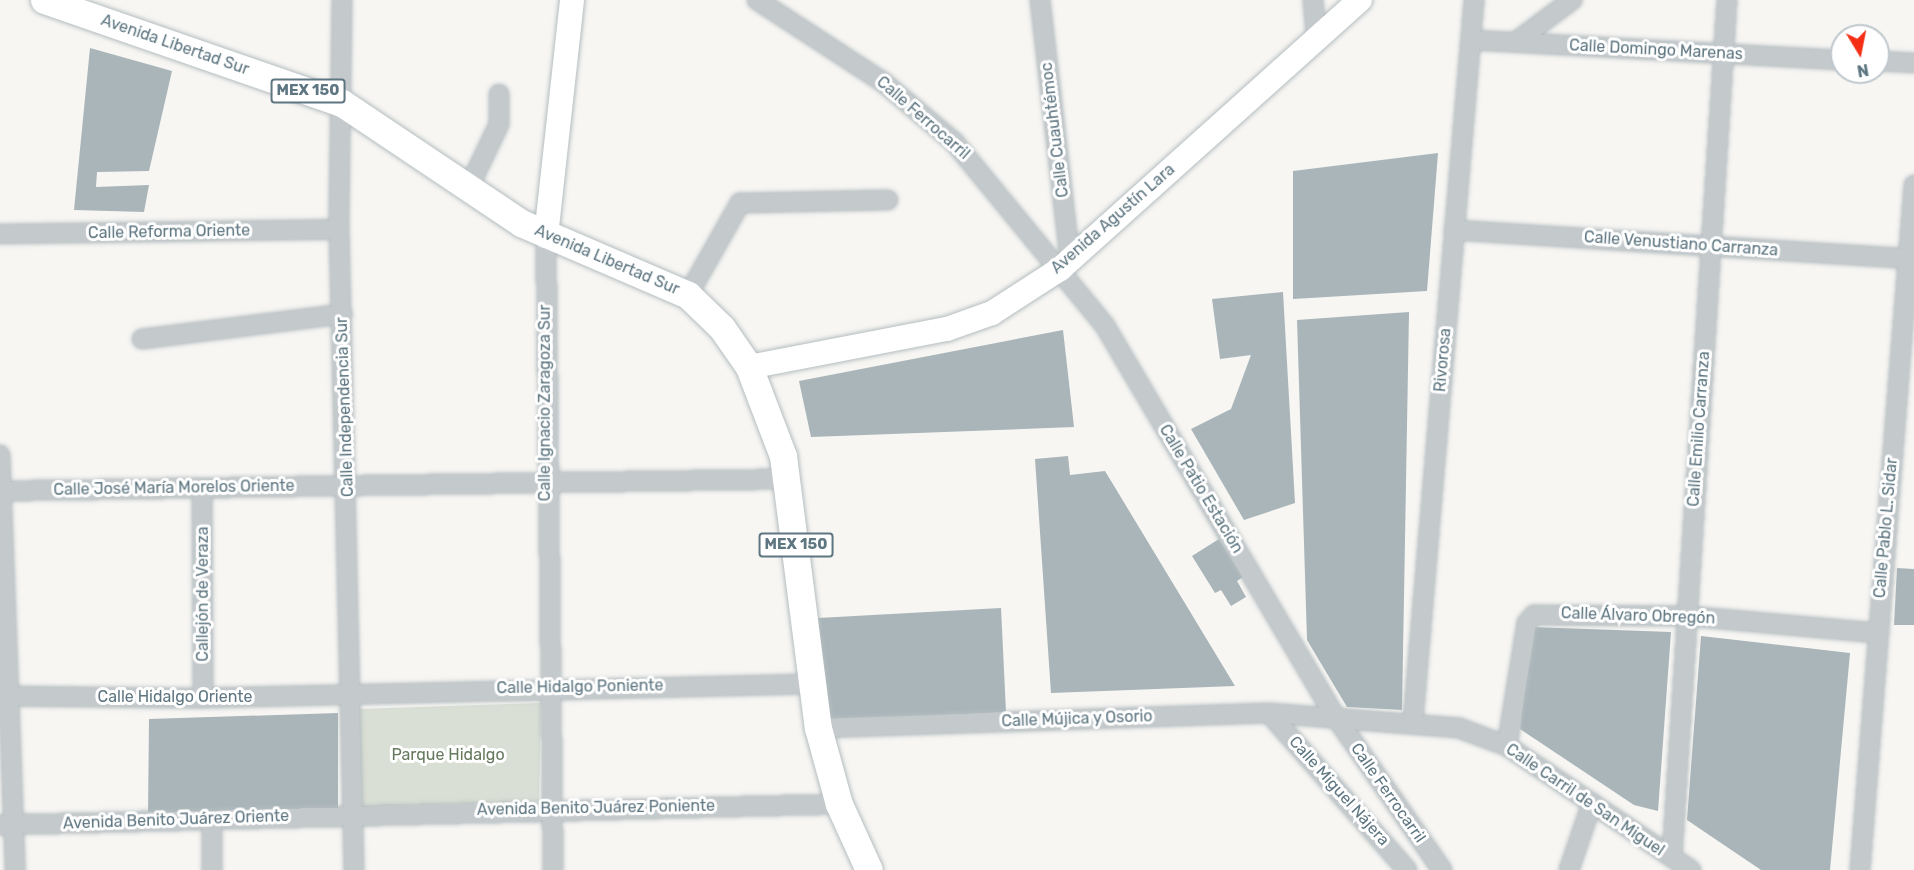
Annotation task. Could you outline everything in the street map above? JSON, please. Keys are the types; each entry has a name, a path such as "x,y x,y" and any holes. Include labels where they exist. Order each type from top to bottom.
{"main road":[{"name":"Avenida Libertad Sur","path":"44,0 342,103 546,236 688,295 722,328 749,368 789,479 811,684 818,728"},
{"name":"Calle Ignacio Zaragoza Sur","path":"546,236 572,0"},
{"name":"Avenida Agustín Lara","path":"749,368 970,323 1065,264 1360,0"},
{"name":"MEX 150","path":"818,728 839,804 868,870"}],"street":[{"name":"Calle Independencia Sur","path":"342,0 339,229 347,485 354,870"},
{"name":"Calle Ferrocarril","path":"757,0 856,62 947,136 1065,264"},
{"name":"Calle Cuauhtémoc","path":"1040,0 1065,264"},
{"path":"1313,0 1316,38"},
{"name":"Rivorosa","path":"1413,721 1474,0"},
{"path":"1517,42 1572,0"},
{"name":"Calle Emilio Carranza","path":"1672,857 1727,0"},
{"name":"Calle Domingo Marenas","path":"1470,40 1830,59"},
{"path":"1890,62 1914,63"},
{"path":"469,186 497,131 499,94"},
{"name":"Calle Pablo L. Sidar","path":"1860,870 1877,633 1911,260 1914,185"},
{"path":"688,295 740,203 888,200"},
{"name":"Calle Reforma Oriente","path":"0,234 339,229"},
{"name":"Calle Venustiano Carranza","path":"1454,230 1911,260"},
{"name":"Calle Ignacio Zaragoza Sur","path":"546,236 544,480 553,870"},
{"name":"Calle Patio Estación","path":"1065,264 1105,326 1335,716"},
{"path":"142,339 342,314"},
{"path":"0,455 7,825 15,870"},
{"name":"Calle José María Morelos Oriente","path":"0,490 202,489 544,480 789,479"},
{"name":"Callejón de Veraza","path":"202,489 203,698"},
{"name":"Calle Álvaro Obregón","path":"1507,746 1527,623 1534,615 1687,616 1877,633"},
{"name":"Calle Hidalgo Poniente","path":"350,695 548,686 811,684"},
{"name":"Calle Hidalgo Oriente","path":"3,696 203,698 350,695"},
{"name":"Calle Mújica y Osorio","path":"818,728 1269,713 1335,716"},
{"name":"Calle Miguel Nájera","path":"1269,713 1407,870"},
{"name":"Calle Ferrocarril","path":"1335,716 1442,870"},
{"name":"Calle Carril de San Miguel","path":"1335,716 1413,721 1459,728 1507,746 1691,870"},
{"path":"1569,870 1593,803"},
{"name":"Avenida Benito Juárez Poniente","path":"352,814 551,808 839,804"},
{"name":"Avenida Benito Juárez Oriente","path":"7,825 352,814"},
{"path":"212,820 212,870"}],"green space":[{"name":"Parque Hidalgo","path":"541,703 539,801 362,807 355,709"}],"building":[{"path":"90,48 172,71 149,171 97,172 96,187 149,185 144,212 74,210"},
{"path":"1438,153 1427,291 1293,299 1293,171"},
{"path":"1283,292 1295,503 1244,520 1191,429 1231,409 1251,355 1220,359 1212,299"},
{"path":"1409,312 1402,710 1347,707 1307,640 1297,320"},
{"path":"1063,330 1074,427 811,437 799,381"},
{"path":"1068,456 1070,475 1105,471 1235,686 1051,693 1035,459"},
{"path":"1219,539 1243,577 1237,581 1246,597 1231,606 1221,590 1215,593 1192,556"},
{"path":"1897,568 1914,569 1914,625 1894,625"},
{"path":"1001,608 1006,712 823,721 818,618"},
{"path":"1532,627 1671,632 1658,811 1634,805 1520,729"},
{"path":"1701,636 1850,653 1830,870 1761,870 1687,820"},
{"path":"338,713 338,808 148,815 149,719"}]}
